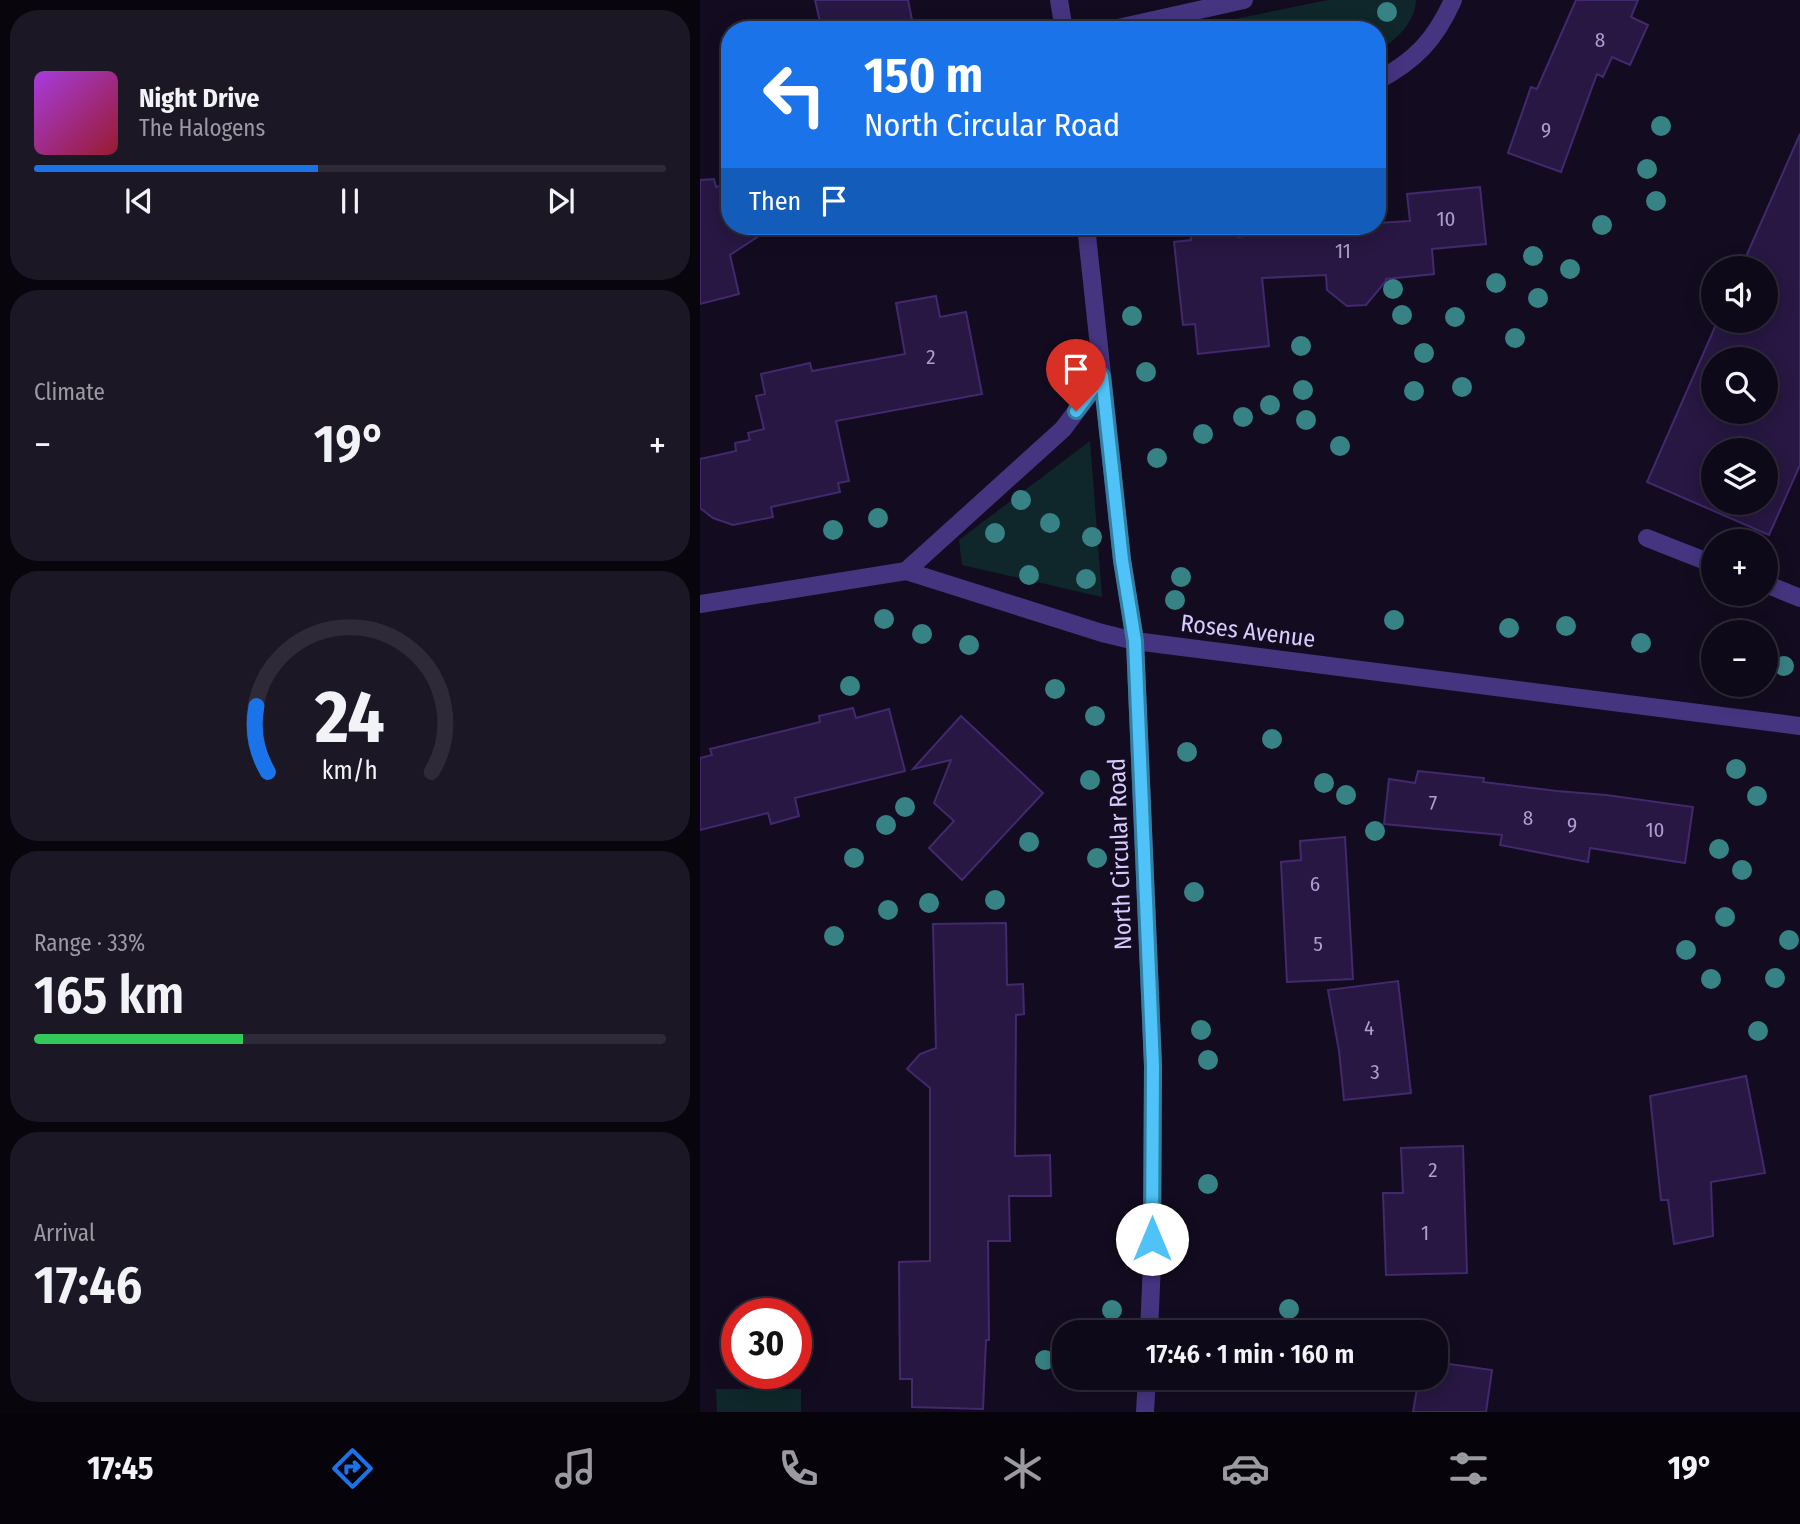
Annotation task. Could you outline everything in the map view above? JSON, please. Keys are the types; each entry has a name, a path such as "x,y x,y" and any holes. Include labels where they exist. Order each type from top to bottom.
{"street":[{"path":"1059,0 1062,21"},
{"path":"1150,21 1244,0"},
{"path":"1386,76 1404,66 1440,30 1453,0"},
{"name":"North Circular Road","path":"1087,235 1122,560 1135,641 1153,1066 1150,1320"},
{"path":"906,570 1063,429 1102,376"},
{"path":"1647,538 1701,559"},
{"name":"Roses Avenue","path":"700,604 906,570 1089,629 1135,641 1800,726"},
{"path":"1778,589 1800,598"},
{"path":"1145,1412 1146,1390"}],"green space":[{"path":"1328,0 1416,0 1408,23 1386,46 1386,21 1225,21"},
{"path":"1090,441 1102,597 962,565 959,540"},
{"path":"716,1389 801,1389 801,1412 717,1412"}],"building":[{"path":"815,0 908,0 912,21 820,21"},
{"path":"1576,0 1638,0 1631,17 1648,25 1630,65 1612,57 1603,77 1597,74 1561,172 1508,153 1531,87 1537,89"},
{"path":"1800,134 1800,465 1778,515 1778,438 1701,438 1701,505 1647,482 1701,359 1701,424 1778,424 1778,347 1706,347 1712,333 1778,333 1778,256 1746,256"},
{"path":"714,179 716,187 721,186 721,235 760,235 730,255 739,294 700,304 700,180"},
{"path":"1480,187 1486,244 1432,249 1434,274 1386,279 1366,305 1347,306 1327,290 1326,275 1262,278 1269,346 1198,354 1195,324 1183,325 1174,242 1191,240 1191,235 1386,235 1386,222 1410,221 1407,194"},
{"path":"936,296 940,317 966,312 982,394 836,421 849,481 838,483 840,492 771,507 773,517 733,525 713,518 700,508 700,459 736,451 735,443 750,440 748,433 764,429 756,396 765,394 761,374 810,363 812,371 905,354 896,303"},
{"path":"1723,515 1778,515 1772,529 1755,529"},
{"path":"853,708 856,718 889,709 905,771 795,798 799,816 771,824 768,813 700,830 700,758 712,755 710,749 820,722 819,716"},
{"path":"961,716 1043,793 962,880 929,848 954,821 934,803 951,760 913,769"},
{"path":"1418,771 1484,778 1483,782 1693,807 1685,863 1590,848 1588,862 1500,845 1502,835 1384,824 1389,779 1415,783"},
{"path":"1345,837 1353,979 1287,982 1281,862 1301,860 1300,841"},
{"path":"1006,923 1007,985 1023,984 1024,1014 1016,1015 1015,1156 1050,1155 1051,1196 1009,1196 1010,1241 988,1241 989,1340 986,1340 983,1409 912,1407 912,1379 900,1379 899,1262 930,1261 930,1088 907,1069 920,1054 936,1048 933,924"},
{"path":"1398,981 1411,1093 1344,1100 1339,1051 1328,990"},
{"path":"1746,1076 1765,1173 1711,1182 1713,1236 1674,1244 1668,1200 1661,1200 1650,1096"},
{"path":"1463,1146 1467,1273 1386,1275 1383,1193 1403,1193 1401,1148"},
{"path":"1448,1364 1492,1370 1486,1412 1413,1412 1417,1390 1448,1390"}],"route":[{"path":"1076,411 1102,376 1122,560 1135,641 1153,1066 1152,1239"}]}
